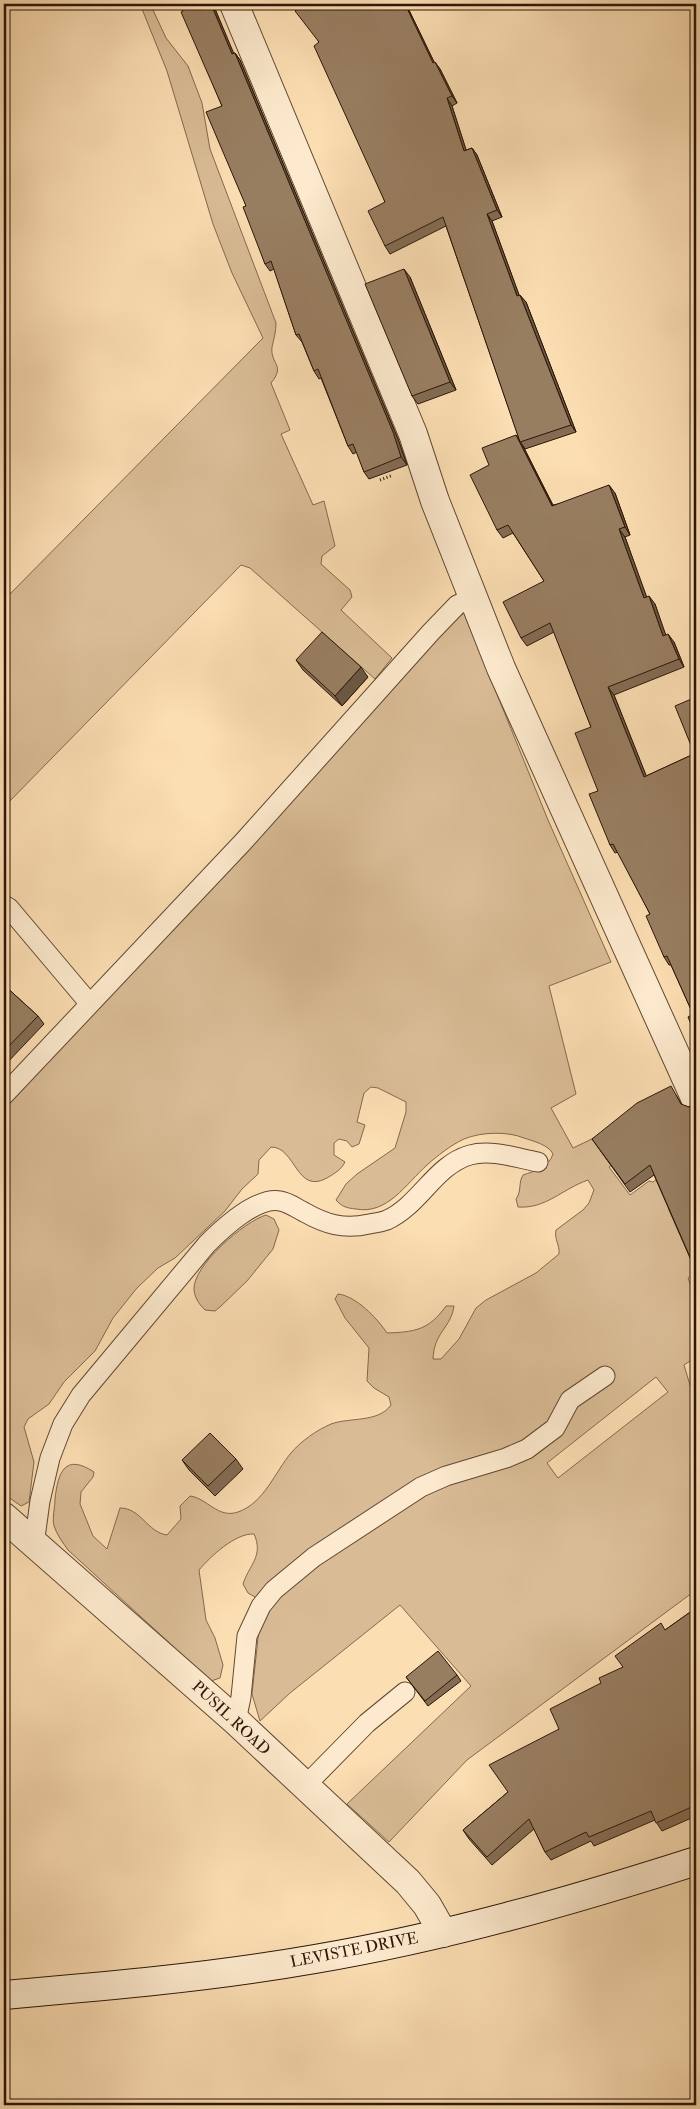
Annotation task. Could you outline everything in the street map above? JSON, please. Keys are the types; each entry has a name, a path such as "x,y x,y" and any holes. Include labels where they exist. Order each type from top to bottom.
{"street":[{"path":"234,4 413,434 435,501 540,756 696,1100"},
{"name":"PUSIL ROAD","path":"4,1517 236,1721 408,1882 427,1905 444,1933"},
{"name":"LEVISTE DRIVE","path":"4,1995 159,1982 316,1959 444,1933 557,1903 696,1861"}],"lane":[{"path":"4,1095 243,842 431,632 458,605 474,597"},
{"path":"4,905 9,908 90,1004"},
{"path":"34,1545 40,1501 50,1458 63,1424 81,1395 207,1244 230,1222 250,1210 273,1200 287,1203 328,1224 367,1225 387,1220 405,1208 439,1173 458,1160 472,1155 504,1155 538,1162"},
{"path":"236,1721 241,1698 247,1636 261,1606 279,1585 314,1557 421,1487 446,1476 506,1458 527,1449 555,1428 570,1400 604,1376"},
{"path":"305,1786 366,1723 405,1692"}],"path":[{"path":"690,4 696,19"}],"shaded area":[{"path":"140,4 162,4 153,10 166,38 188,66 202,103 210,149 276,323 272,353 277,372 271,383 290,430 281,434 313,505 324,501 335,546 322,556 321,564 350,590 352,597 341,610 392,658 375,679 250,568 241,565 4,807 4,600 263,338 232,273 213,224 167,71"},
{"path":"464,613 548,820 611,962 549,986 576,1094 551,1108 573,1148 598,1136 617,1161 609,1167 630,1195 649,1181 653,1182 663,1175 669,1210 696,1272 688,1278 696,1300 696,1357 684,1365 696,1405 696,1562 691,1565 696,1577 696,1590 467,1760 389,1842 347,1804 471,1686 400,1605 290,1693 260,1721 252,1694 262,1601 248,1593 243,1584 256,1554 257,1542 254,1534 239,1537 231,1542 216,1553 199,1570 206,1620 215,1638 223,1665 220,1678 211,1681 68,1550 58,1536 53,1523 58,1481 65,1468 70,1465 76,1464 94,1472 93,1477 81,1492 80,1504 93,1536 107,1549 120,1508 133,1512 154,1530 167,1535 181,1519 180,1506 190,1496 202,1500 224,1513 238,1512 247,1508 262,1494 291,1453 310,1436 331,1424 379,1415 391,1405 389,1397 374,1388 367,1381 369,1348 345,1318 335,1299 338,1294 359,1303 378,1321 387,1333 406,1332 421,1328 434,1320 446,1306 454,1306 450,1320 439,1336 434,1350 433,1359 441,1359 459,1339 476,1308 486,1300 536,1273 559,1254 556,1230 583,1210 589,1203 594,1190 588,1180 546,1202 528,1207 518,1207 516,1199 523,1175 545,1165 553,1154 536,1142 517,1136 502,1133 486,1134 464,1139 449,1147 387,1203 367,1210 345,1207 336,1200 346,1184 357,1174 395,1148 406,1112 406,1102 378,1088 371,1087 364,1093 357,1122 365,1125 359,1144 352,1147 347,1141 339,1139 334,1143 334,1155 345,1162 338,1171 317,1182 309,1180 302,1176 286,1154 279,1149 271,1147 259,1160 258,1174 242,1189 225,1211 175,1258 158,1268 137,1288 113,1318 95,1351 64,1382 49,1404 28,1419 24,1427 34,1462 29,1502 21,1506 4,1494 4,1109 451,622","holes":["656,1377 668,1392 558,1478 547,1463"]},
{"path":"266,1215 274,1219 279,1230 273,1249 247,1281 220,1307 215,1311 205,1310 197,1299 194,1290 201,1269 210,1257 233,1235"}],"building":[{"path":"180,4 211,4 232,54 235,53 393,432 401,457 364,472 353,444 348,446 318,369 314,371 299,334 296,335 271,261 265,264 243,207 246,206 206,112 222,106 181,12 183,11"},
{"path":"306,4 405,4 433,63 435,62 452,96 447,98 464,151 472,148 497,210 487,214 517,296 520,295 571,425 520,442 443,217 385,246 368,211 385,202 314,46 319,42 295,11"},
{"path":"404,269 450,382 412,396 365,284"},
{"path":"516,435 552,506 609,485 625,527 619,529 644,598 649,596 663,636 668,634 679,659 608,687 644,777 696,753 696,1036 688,1017 693,1014 667,956 664,957 646,916 650,914 613,844 610,845 589,794 598,791 575,733 591,727 550,623 521,638 503,602 544,581 508,525 497,530 470,475 489,465 482,448"},
{"path":"322,632 361,667 335,696 296,660"},
{"path":"696,697 696,746 692,748 675,706"},
{"path":"4,985 38,1016 4,1051"},
{"path":"671,1086 681,1104 689,1107 696,1106 696,1263 693,1264 650,1165 625,1184 592,1139 637,1103"},
{"path":"210,1433 236,1459 208,1486 182,1460"},
{"path":"696,1555 696,1567 691,1557"},
{"path":"696,1608 696,1805 656,1823 651,1811 589,1837 586,1832 545,1852 529,1819 487,1857 463,1830 508,1792 489,1765 559,1729 550,1709 601,1683 599,1678 623,1667 615,1656 661,1623 665,1630"},
{"path":"438,1651 457,1675 425,1701 406,1677"}]}
